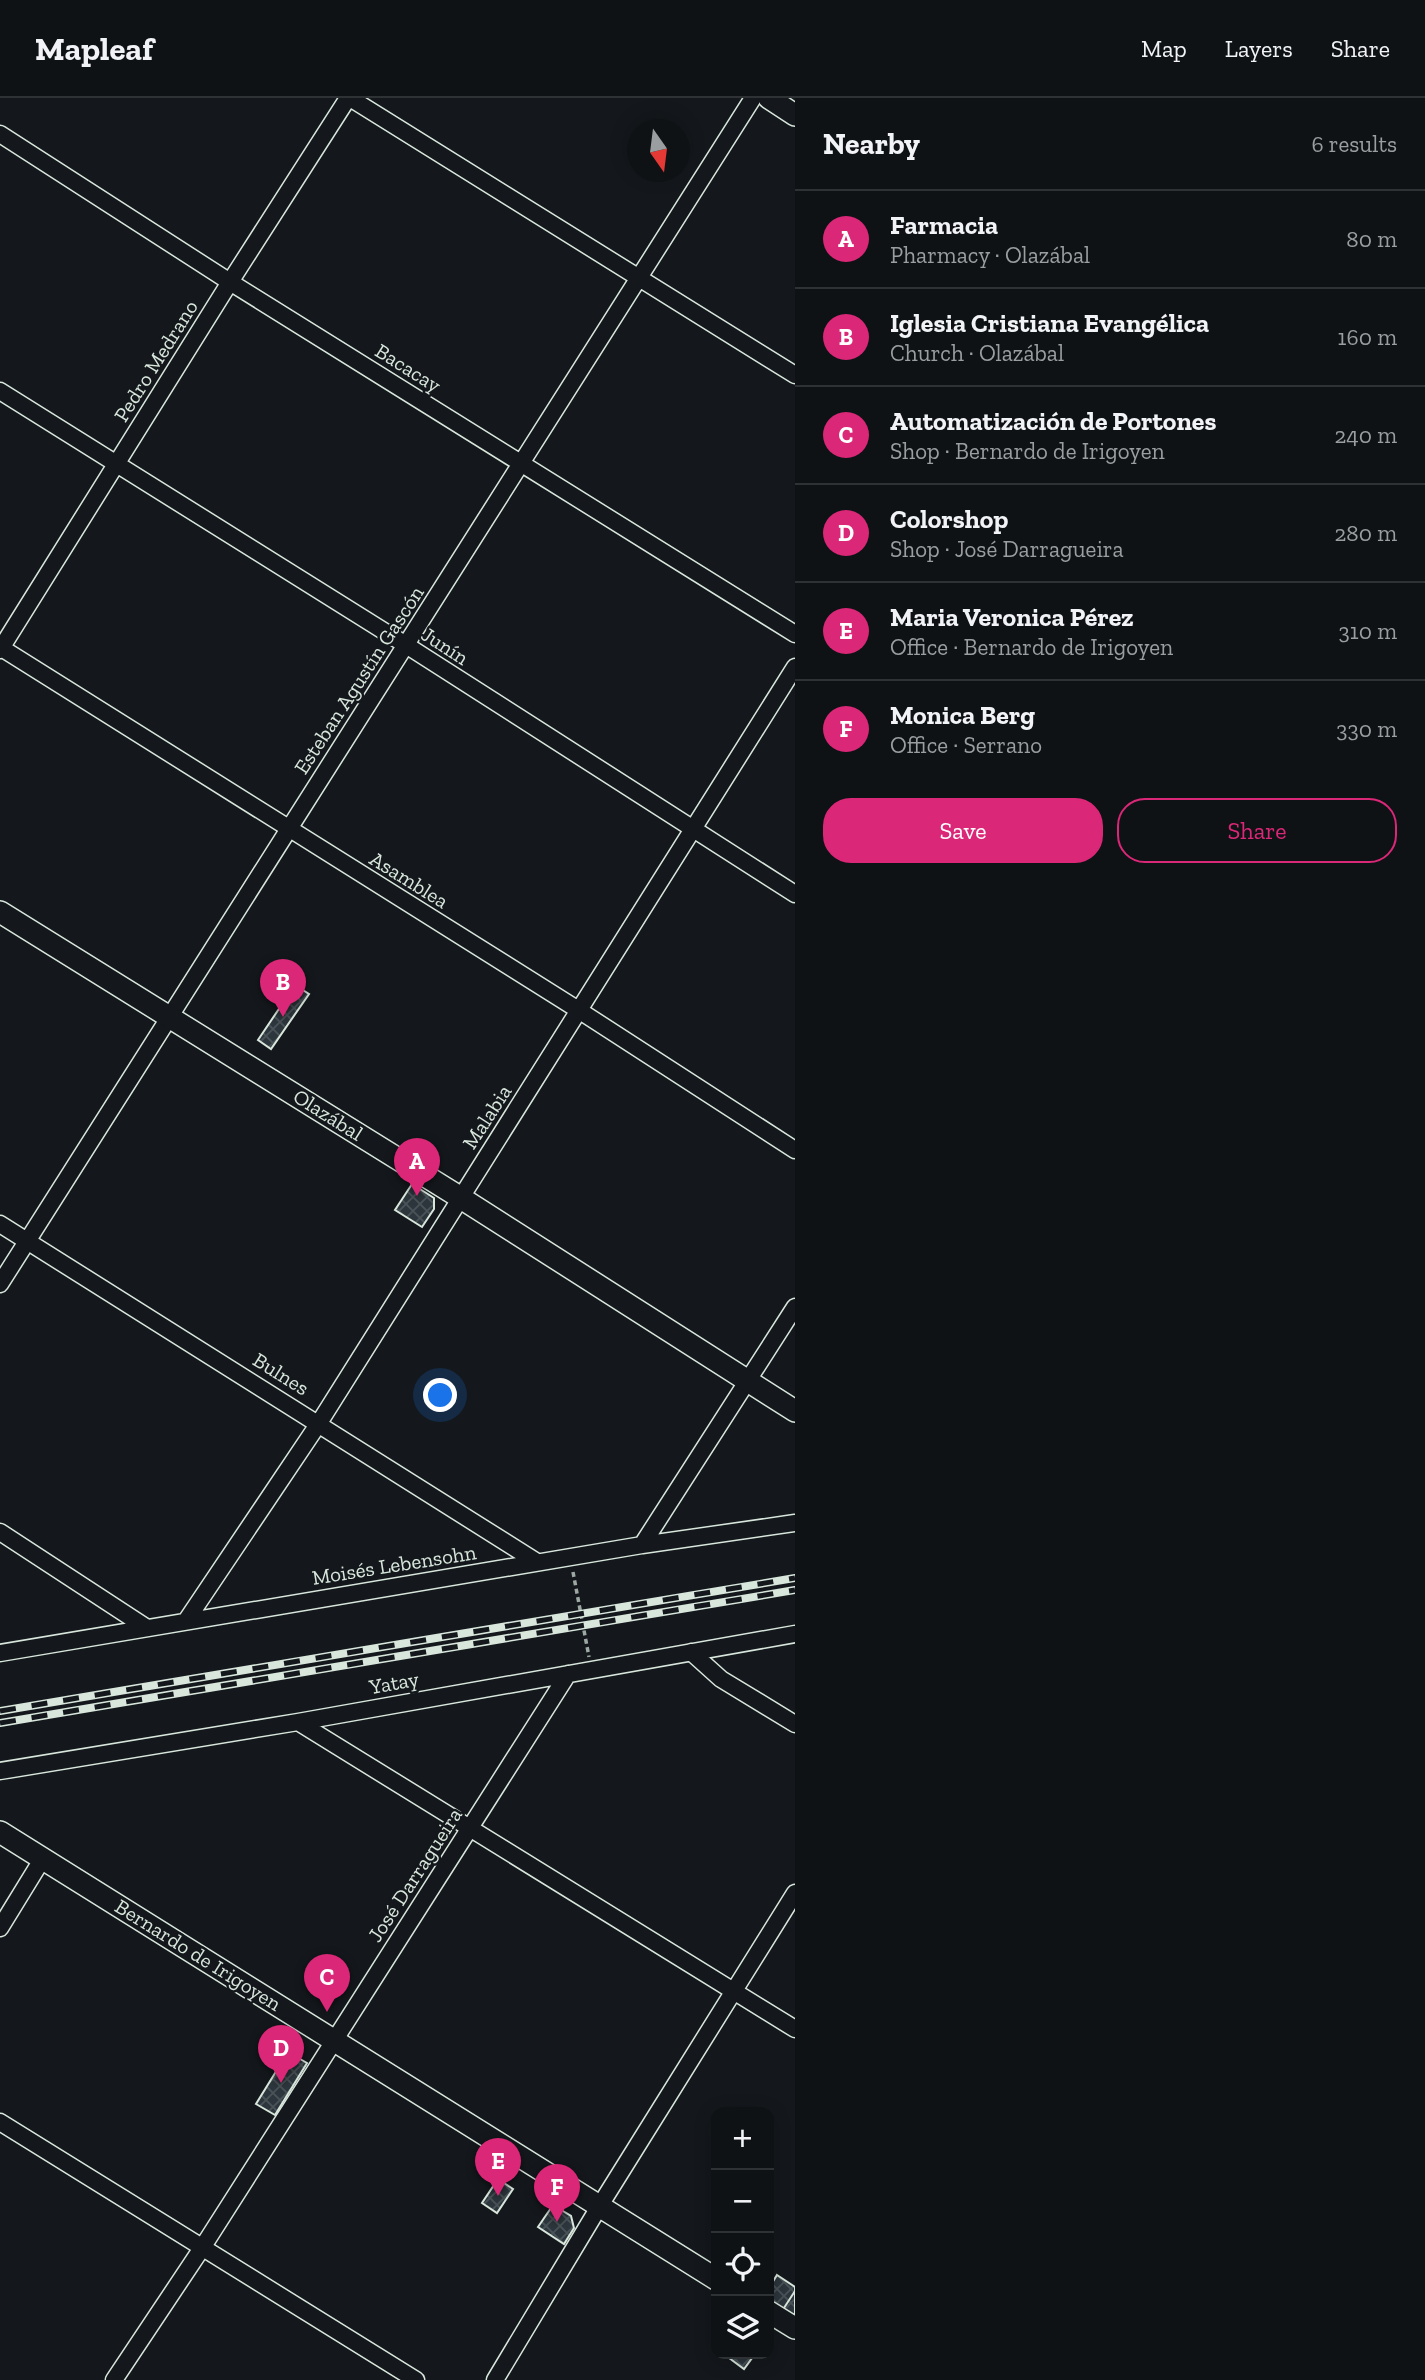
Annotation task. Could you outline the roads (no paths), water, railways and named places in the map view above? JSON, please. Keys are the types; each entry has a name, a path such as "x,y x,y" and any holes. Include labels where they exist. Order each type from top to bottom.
{"street":[{"path":"349,98 795,375"},
{"name":"Pedro Medrano","path":"0,648 349,98"},
{"name":"Esteban Agustín Gascón","path":"0,1284 753,98"},
{"path":"769,98 795,115"},
{"name":"Bacacay","path":"0,134 230,282 795,634"},
{"name":"Junín","path":"0,391 406,645 795,894"},
{"name":"Asamblea","path":"0,648 795,1150"},
{"name":"Malabia","path":"186,1621 320,1423 795,667"},
{"name":"Olazábal","path":"0,912 460,1198 795,1411"},
{"name":"Bulnes","path":"0,1224 537,1562"},
{"path":"642,1545 795,1307"},
{"name":"Moisés Lebensohn","path":"0,1653 537,1562 795,1523"},
{"path":"0,1532 147,1628"},
{"name":"Yatay","path":"0,1771 298,1722 795,1634"},
{"path":"691,1653 721,1679 795,1724"},
{"name":"José Darragueira","path":"114,2380 568,1674"},
{"path":"298,1722 795,2029"},
{"name":"Bernardo de Irigoyen","path":"0,1832 711,2276"},
{"path":"0,1927 43,1858"},
{"path":"495,2380 599,2207 795,1893"},
{"path":"0,2122 416,2380"},
{"path":"774,2315 795,2328"}],"railway":[{"path":"0,1711 795,1578"},
{"path":"0,1723 795,1590"}],"place":[{"name":"Iglesia Cristiana Evangélica","path":"283,1017"},
{"name":"Farmacia","path":"417,1196"},
{"name":"Automatización de Portones","path":"327,2012"},
{"name":"Colorshop","path":"281,2083"},
{"name":"Maria Veronica Pérez","path":"498,2196"},
{"name":"Monica Berg","path":"557,2222"}]}
